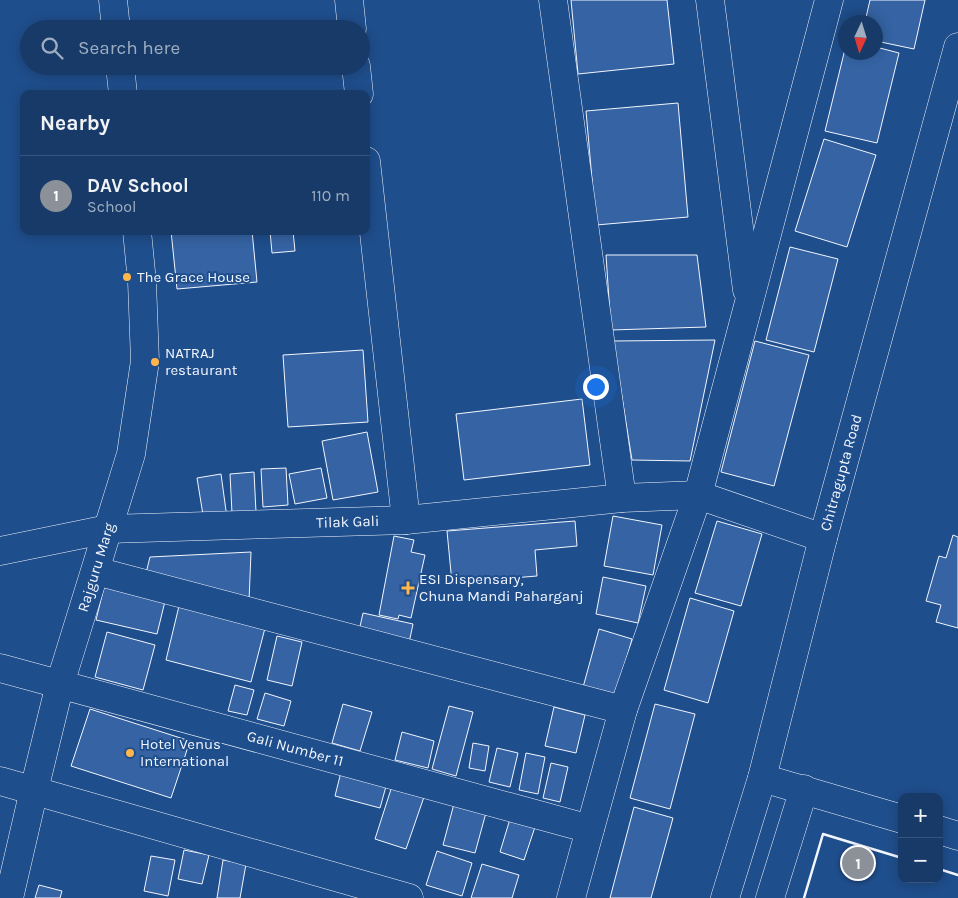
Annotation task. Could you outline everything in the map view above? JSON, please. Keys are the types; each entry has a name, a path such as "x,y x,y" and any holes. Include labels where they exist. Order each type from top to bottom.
{"street":[{"path":"113,0 115,20"},
{"path":"348,0 351,20"},
{"path":"553,0 622,498"},
{"path":"710,0 749,303"},
{"path":"571,898 623,710 698,495 829,0"},
{"name":"Chitragupta Road","path":"725,898 762,778 824,538 958,47"},
{"path":"121,75 123,90"},
{"path":"357,75 359,90"},
{"path":"370,197 406,520"},
{"name":"Rajguru Marg","path":"9,898 60,684 131,454 145,361 142,282 137,235"},
{"path":"698,495 824,538"},
{"name":"Tilak Gali","path":"0,551 108,529 406,520 622,498 698,495"},
{"path":"96,571 623,710"},
{"name":"Gali Number 11","path":"0,668 590,829"},
{"path":"762,778 898,818"},
{"path":"0,781 408,898"},
{"path":"770,898 804,789"},
{"path":"943,831 958,836"}],"building":[{"path":"571,0 667,0 674,64 578,74"},
{"path":"870,0 925,0 914,49 883,42 883,15 867,15"},
{"path":"883,49 899,53 877,143 825,131 842,60 883,60"},
{"path":"678,103 688,217 596,225 586,111"},
{"path":"824,139 876,155 847,247 795,231"},
{"path":"171,235 252,235 257,282 177,289"},
{"path":"270,235 293,235 295,251 272,253"},
{"path":"790,247 838,259 814,352 766,340"},
{"path":"606,255 697,255 706,327 611,330"},
{"path":"715,340 690,461 632,460 613,341"},
{"path":"755,341 809,355 774,486 721,472"},
{"path":"363,350 368,422 288,427 283,355"},
{"path":"582,399 590,465 464,480 456,414"},
{"path":"367,432 378,492 333,500 322,441"},
{"path":"286,468 288,505 263,507 261,469"},
{"path":"321,468 327,498 295,504 289,474"},
{"path":"254,472 256,512 232,513 230,474"},
{"path":"221,474 227,518 204,521 197,478"},
{"path":"613,516 662,525 653,575 604,566"},
{"path":"575,521 577,546 535,550 537,576 452,583 447,531"},
{"path":"717,521 762,534 741,606 695,593"},
{"path":"953,535 958,537 958,628 936,622 941,605 926,601 939,556 946,558"},
{"path":"394,536 414,540 411,552 425,555 411,618 399,615 398,619 379,615"},
{"path":"251,552 249,601 145,577 150,557"},
{"path":"603,577 646,586 638,623 596,614"},
{"path":"105,583 166,597 157,634 96,620"},
{"path":"690,598 734,611 708,703 664,690"},
{"path":"179,606 265,628 251,682 166,660"},
{"path":"363,613 413,624 409,643 359,631"},
{"path":"599,629 632,639 615,700 582,691"},
{"path":"107,632 155,645 143,690 95,677"},
{"path":"277,636 302,642 292,686 267,680"},
{"path":"235,685 254,690 247,715 228,711"},
{"path":"265,693 291,701 284,726 257,719"},
{"path":"343,704 372,712 360,751 332,743"},
{"path":"655,704 695,714 670,809 630,798"},
{"path":"449,706 473,712 456,776 432,769"},
{"path":"554,707 585,715 576,753 545,746"},
{"name":"Hotel Venus International","path":"90,709 190,741 171,798 71,766"},
{"path":"402,732 434,741 428,768 395,760"},
{"path":"473,743 489,746 485,771 469,768"},
{"path":"497,748 518,753 510,787 489,782"},
{"path":"526,753 545,757 538,794 519,790"},
{"path":"551,763 568,767 560,802 543,798"},
{"path":"342,768 388,779 380,808 335,796"},
{"path":"393,783 425,794 406,849 375,839"},
{"path":"455,800 487,809 475,853 443,845"},
{"path":"634,807 673,818 651,898 610,898"},
{"path":"510,819 535,827 524,860 500,852"},
{"path":"184,850 209,855 202,884 178,879"},
{"path":"437,851 472,863 462,896 426,885"},
{"path":"151,856 175,860 168,896 144,891"},
{"path":"223,860 246,864 240,898 217,898"},
{"path":"482,864 519,875 512,898 471,898"},
{"path":"39,885 62,891 60,898 35,898"}],"wall":[{"path":"804,898 823,834 898,857"},
{"path":"943,870 958,875"}],"place":[{"name":"The Grace House","path":"127,277"},
{"name":"NATRAJ restaurant","path":"155,362"},
{"name":"ESI Dispensary, Chuna Mandi Paharganj","path":"408,588"},
{"name":"Hotel Venus International","path":"130,753"},
{"name":"DAV School","path":"858,863"}]}
